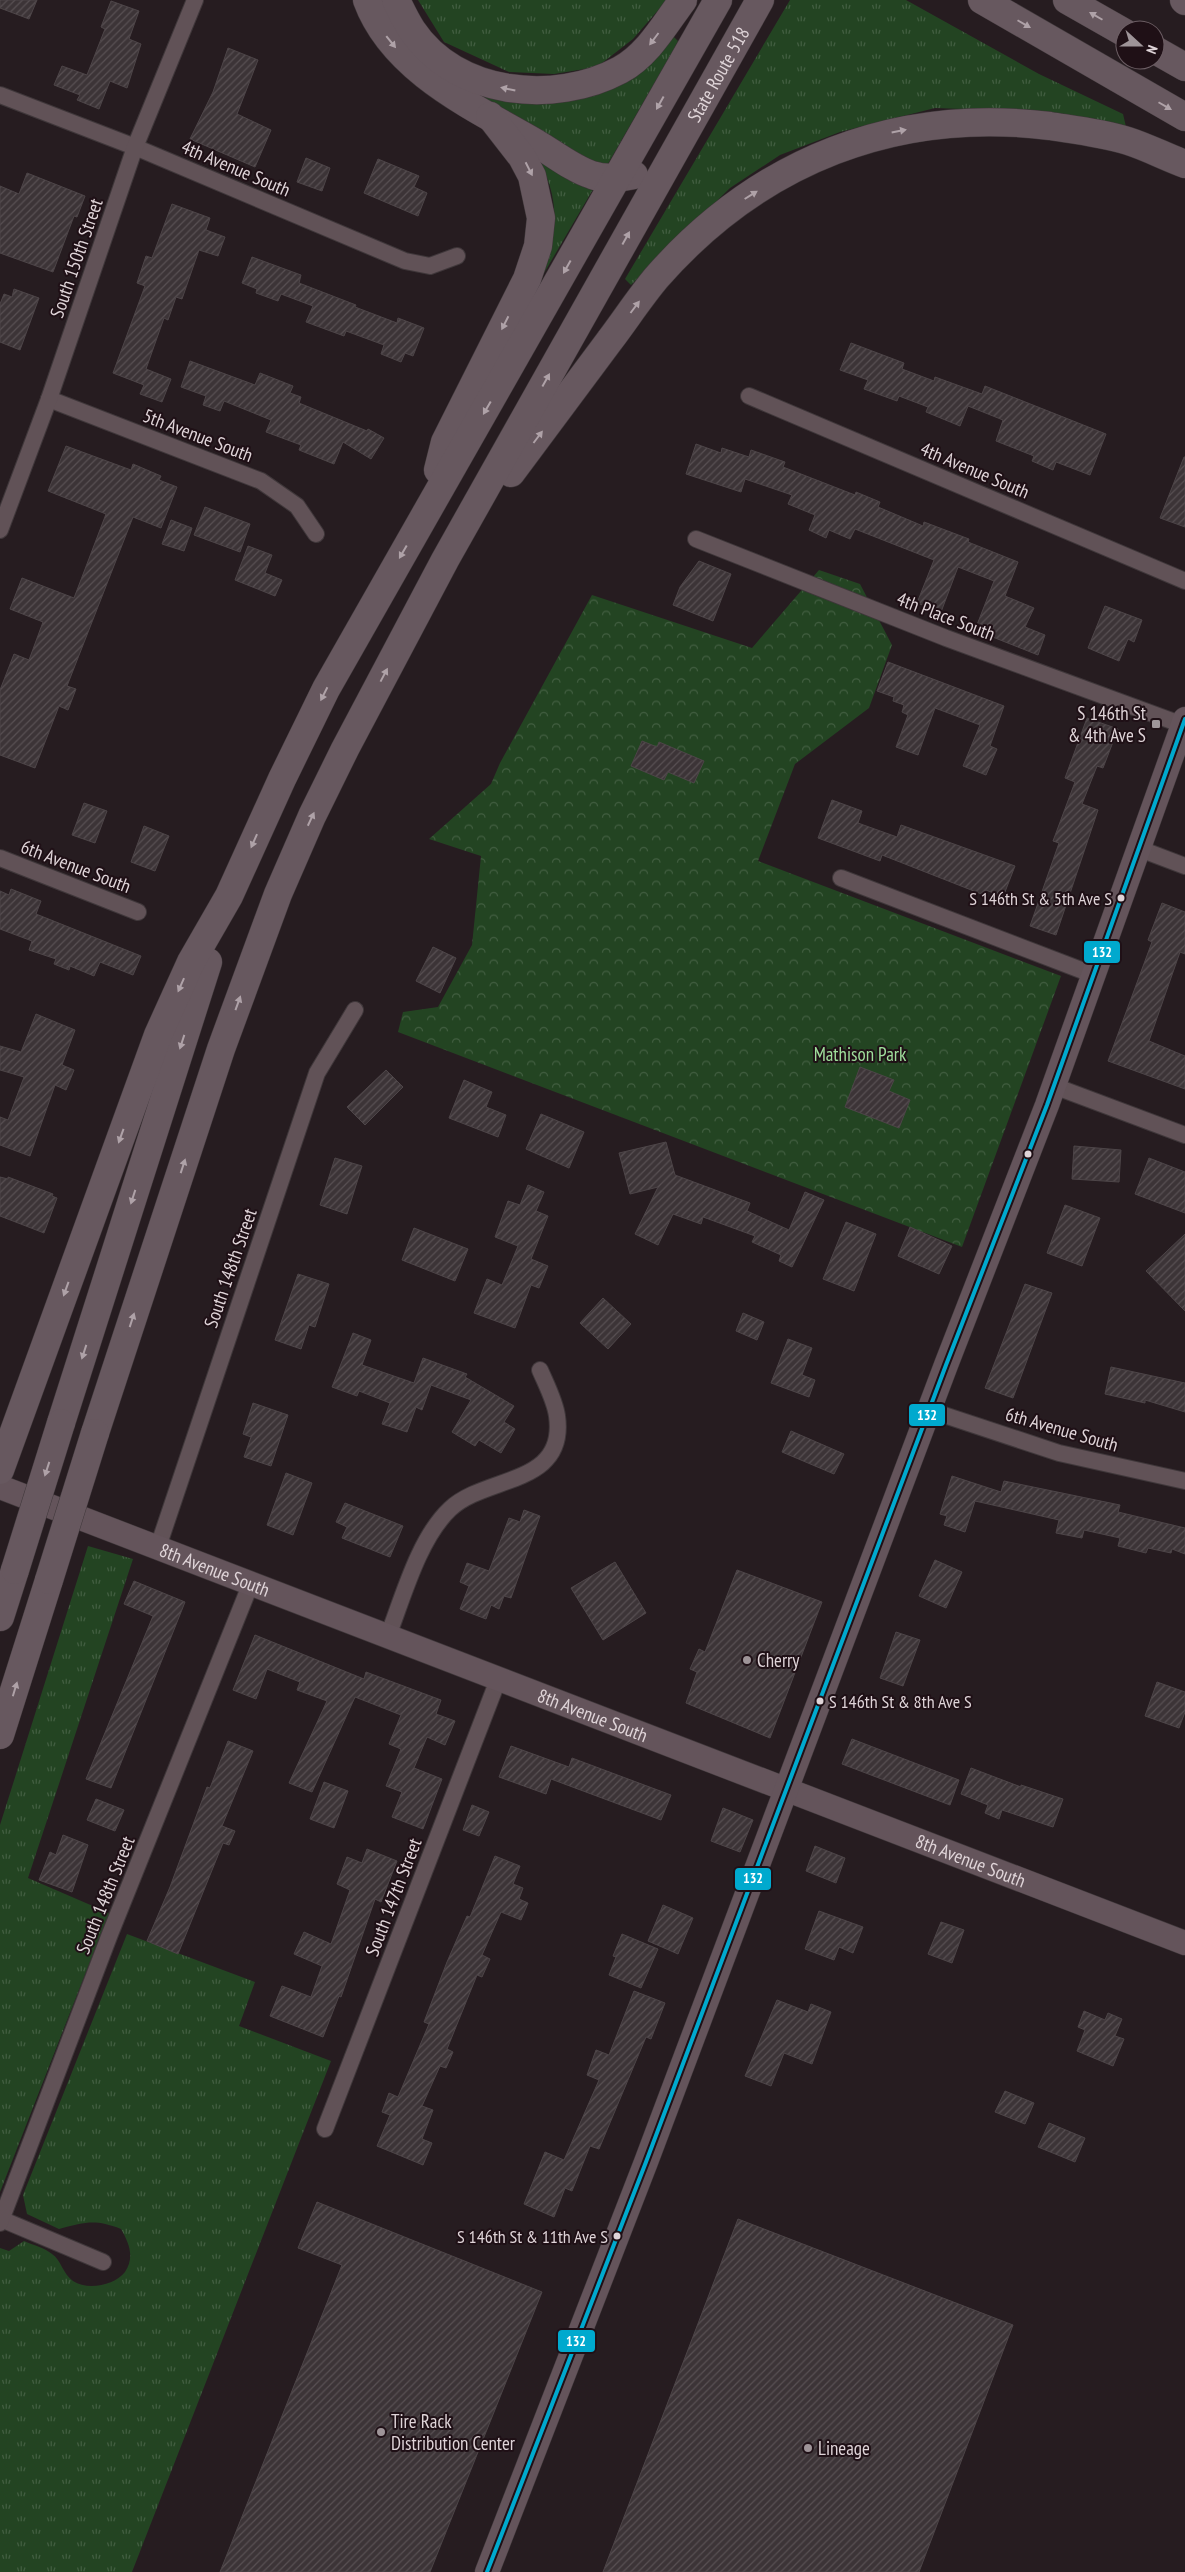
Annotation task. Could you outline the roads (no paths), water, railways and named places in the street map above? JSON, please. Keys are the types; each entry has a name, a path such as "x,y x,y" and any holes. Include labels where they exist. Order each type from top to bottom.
{"highway":[{"path":"366,0 383,31 403,55 428,77 591,175 617,178 645,172 655,167 675,149"},
{"path":"396,0 412,31 433,54 460,72 489,84 519,91 558,90 584,85 621,70 645,51 683,0"},
{"path":"0,1470 158,1035 191,962 228,896 326,690 718,0"},
{"name":"State Route 518","path":"445,560 760,0"},
{"path":"982,0 1185,117"},
{"path":"1068,0 1115,27"},
{"path":"1165,56 1185,67"},
{"path":"428,510 445,442 527,279 538,246 541,218 532,176 522,158 490,116"},
{"path":"0,1735 95,1433 222,1049 278,894 345,749 445,560 658,277 738,203 790,170 847,144 899,130 955,122 1013,122 1085,131 1128,141 1185,164"},
{"path":"0,1618 228,896"}],"street":[{"name":"South 150th Street","path":"0,530 49,399 135,147 195,0"},
{"name":"4th Avenue South","path":"0,95 135,147 405,261 430,266 457,256"},
{"name":"4th Avenue South","path":"749,396 1185,581"},
{"name":"5th Avenue South","path":"49,399 261,481 296,506 316,534"},
{"name":"4th Place South","path":"696,539 946,638 1184,722"},
{"path":"487,2572 1054,1086 1184,722"},
{"path":"1140,849 1185,866"},
{"name":"6th Avenue South","path":"0,858 138,912"},
{"path":"841,878 1094,975"},
{"name":"South 148th Street","path":"158,1546 317,1073 355,1010"},
{"path":"1054,1086 1185,1135"},
{"path":"388,1636 418,1560 433,1532 448,1511 461,1499 541,1466 552,1455 557,1441 557,1414 540,1370"},
{"name":"6th Avenue South","path":"929,1410 1059,1453 1185,1481"},
{"name":"8th Avenue South","path":"0,1487 158,1546 498,1680 1185,1943"},
{"name":"South 148th Street","path":"1,2221 110,1934 251,1583"},
{"name":"South 147th Street","path":"325,2128 498,1680"},
{"path":"1,2221 103,2262"}],"place":[{"name":"S 146th St & 4th Ave S","path":"1156,724"},
{"name":"S 146th St & 5th Ave S","path":"1121,898"},
{"name":"Cherry","path":"747,1660"},
{"name":"S 146th St & 8th Ave S","path":"820,1701"},
{"name":"S 146th St & 11th Ave S","path":"617,2236"},
{"name":"Tire Rack Distribution Center","path":"381,2432"},
{"name":"Lineage","path":"808,2448"}],"park label":[{"name":"Mathison Park","path":"860,1054"}]}
